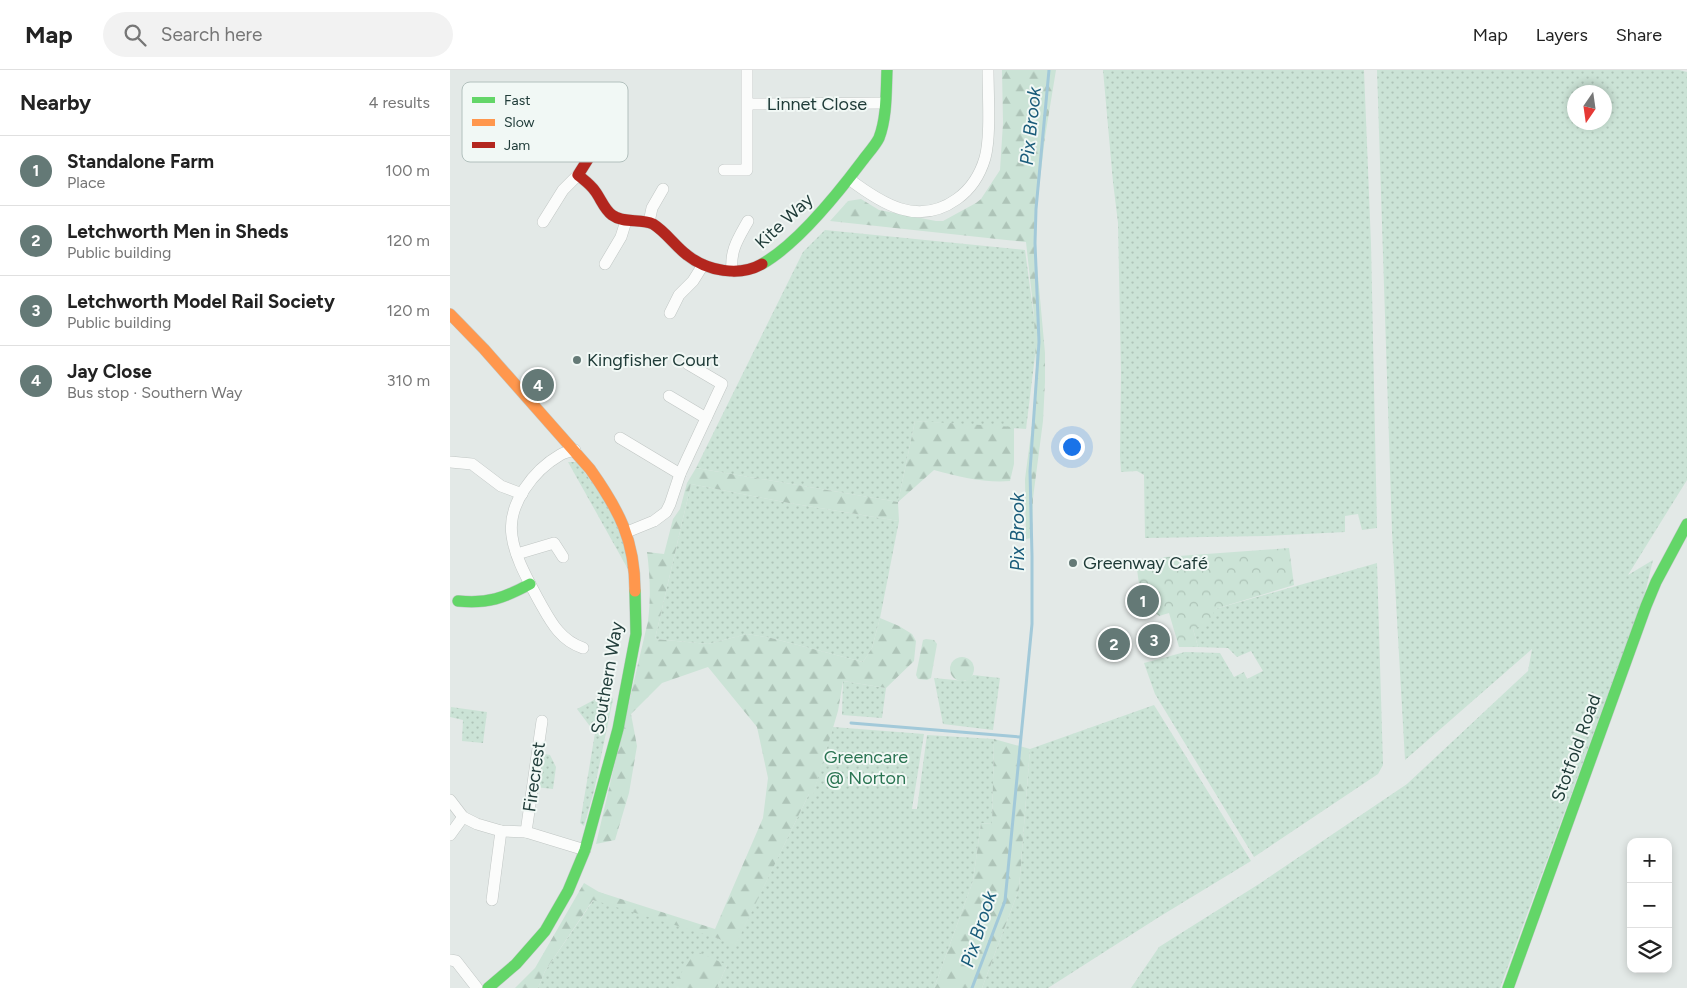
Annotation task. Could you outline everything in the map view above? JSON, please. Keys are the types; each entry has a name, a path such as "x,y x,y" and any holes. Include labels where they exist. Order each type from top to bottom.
{"street":[{"name":"Linnet Close","path":"724,170 747,170 747,70"},
{"name":"Kite Way","path":"649,222 661,230 688,256 714,269 746,270 768,261 810,223 850,179 878,140 884,122 887,70"},
{"path":"850,179 871,195 887,204 918,212 928,212 940,208 952,203 963,195 973,185 979,175 985,158 988,70"},
{"name":"Linnet Close","path":"748,104 885,103"},
{"path":"543,222 563,190 578,176 586,162"},
{"path":"578,176 591,186 611,215 626,221 649,222 652,208 662,188"},
{"path":"605,264 621,237 626,221"},
{"name":"Kite Way","path":"732,271 733,248 748,221"},
{"path":"670,313 679,295 693,281 703,265"},
{"name":"Southern Way","path":"450,314 575,450 604,489 627,532 635,568 636,634 618,729 584,850 568,891 545,931 516,964 488,988"},
{"path":"627,532 654,521 666,512 680,474 722,384 688,364"},
{"path":"668,396 706,418"},
{"path":"620,438 680,474"},
{"path":"575,450 561,454 532,480 516,507 512,534 516,554 530,584 559,633 570,642 584,648"},
{"path":"450,462 472,464 502,486 522,494"},
{"name":"Stotfold Road","path":"1508,988 1646,606 1656,582 1687,524"},
{"path":"516,554 554,543 563,557"},
{"path":"458,601 474,604 489,603 504,598 530,584"},
{"name":"Firecrest","path":"526,832 542,721"},
{"path":"450,800 463,817 450,835"},
{"name":"Firecrest","path":"463,817 477,824 501,830 526,832 584,850"},
{"path":"492,900 501,830"},
{"path":"450,960 456,961 477,988"}],"green space":[{"path":"1002,70 1056,70 1045,137 1036,213 1036,254 1045,353 1045,382 1043,421 1033,498 1032,538 1026,539 1025,479 1033,418 1036,368 1034,315 1026,242 830,221 848,201 861,199 879,210 943,221 981,199 1000,170 1003,123"},
{"path":"1103,70 1364,70 1371,244 1377,528 1362,530 1358,514 1345,516 1345,532 1266,536 1145,538 1144,475 1137,471 1121,472 1118,223"},
{"path":"1377,70 1679,70 1687,72 1687,480 1628,575 1653,560 1645,593 1500,988 1131,988 1159,947 1259,884 1407,784 1528,671 1532,649 1405,760 1392,532"},
{"path":"825,230 1025,250 1037,340 1026,429 915,421 898,502 696,468 803,252"},
{"path":"915,421 1014,427 1014,464 1010,481 972,479 934,470 898,502"},
{"path":"568,462 577,462 620,521 629,571"},
{"path":"696,468 898,502 899,521 789,503 691,484 655,639 708,644 747,634 771,638 863,662 872,648 880,618 912,634 916,641 914,661 886,688 843,681 838,711 813,795 809,794 735,946 717,938 593,900 545,971 538,988 515,988 535,968 584,883 599,892 715,929 763,818 768,778 757,727 708,667 662,683 631,714 637,746 629,793 615,840 596,844 648,621 650,586 647,552 664,554 673,519 680,509 687,483"},
{"path":"691,484 789,503 899,521 880,618 872,648 863,662 771,638 747,634 708,644 655,639"},
{"path":"1289,548 1294,585 1215,609 1210,623 1193,629 1198,647 1179,647 1169,613 1159,616 1148,605 1142,595 1137,569 1165,557"},
{"path":"1377,563 1383,765 1378,774 1254,857 1155,694 1144,663 1185,652 1220,653 1234,677 1244,672 1247,679 1263,671 1251,651 1237,657 1228,648 1198,647 1193,629 1215,609"},
{"path":"923,640 934,640 937,644 931,678 927,680 918,679 916,675"},
{"path":"962,657 970,661 974,669 970,677 962,681 954,677 950,669 954,661"},
{"path":"973,675 1000,678 993,730 943,724 934,678 965,681"},
{"path":"843,681 886,688 882,718 842,715"},
{"path":"607,693 613,699 594,791 584,826 580,823 595,733 577,709"},
{"path":"1154,705 1251,861 1048,988 982,988 1019,889 1030,749"},
{"path":"451,707 487,712 483,743 462,741 463,720 450,717"},
{"name":"Greencare @ Norton","path":"833,727 924,734 912,809 917,809 927,735 994,739 992,824 981,823 973,881 934,988 717,988 727,965 675,982 675,988 538,988 545,971 599,892 735,945 809,794 813,794"},
{"path":"994,739 1030,749 1019,889 982,988 934,988 973,881 981,823 992,824"},
{"path":"540,753 550,755 556,767 553,789 535,787"},
{"path":"696,951 727,965 717,988 675,988 675,982"}],"waterway":[{"name":"Pix Brook","path":"972,988 1005,901 1032,624 1030,471 1039,342 1035,243 1036,209 1049,70"},
{"path":"851,723 1020,737"}],"traffic: fast":[{"path":"762,264 789,244 817,216 842,187 879,138 885,113 887,70"},
{"path":"1508,988 1646,606 1656,582 1687,524"},
{"path":"458,601 478,602 496,599 530,584"},
{"path":"488,988 516,964 545,931 568,891 585,850 618,729 636,634 635,591"}],"traffic: slow":[{"path":"450,314 484,349 590,469 609,498 623,526 632,556 635,591"}],"traffic: jam":[{"path":"586,162 578,175 593,189 609,213 617,218 653,224 695,261 713,268 733,271 753,268 762,264"}],"place":[{"name":"Kingfisher Court","path":"577,360"},
{"name":"Jay Close","path":"538,385"},
{"name":"Greenway Café","path":"1073,563"},
{"name":"Standalone Farm","path":"1143,601"},
{"name":"Letchworth Model Rail Society","path":"1154,640"},
{"name":"Letchworth Men in Sheds","path":"1114,644"}]}
